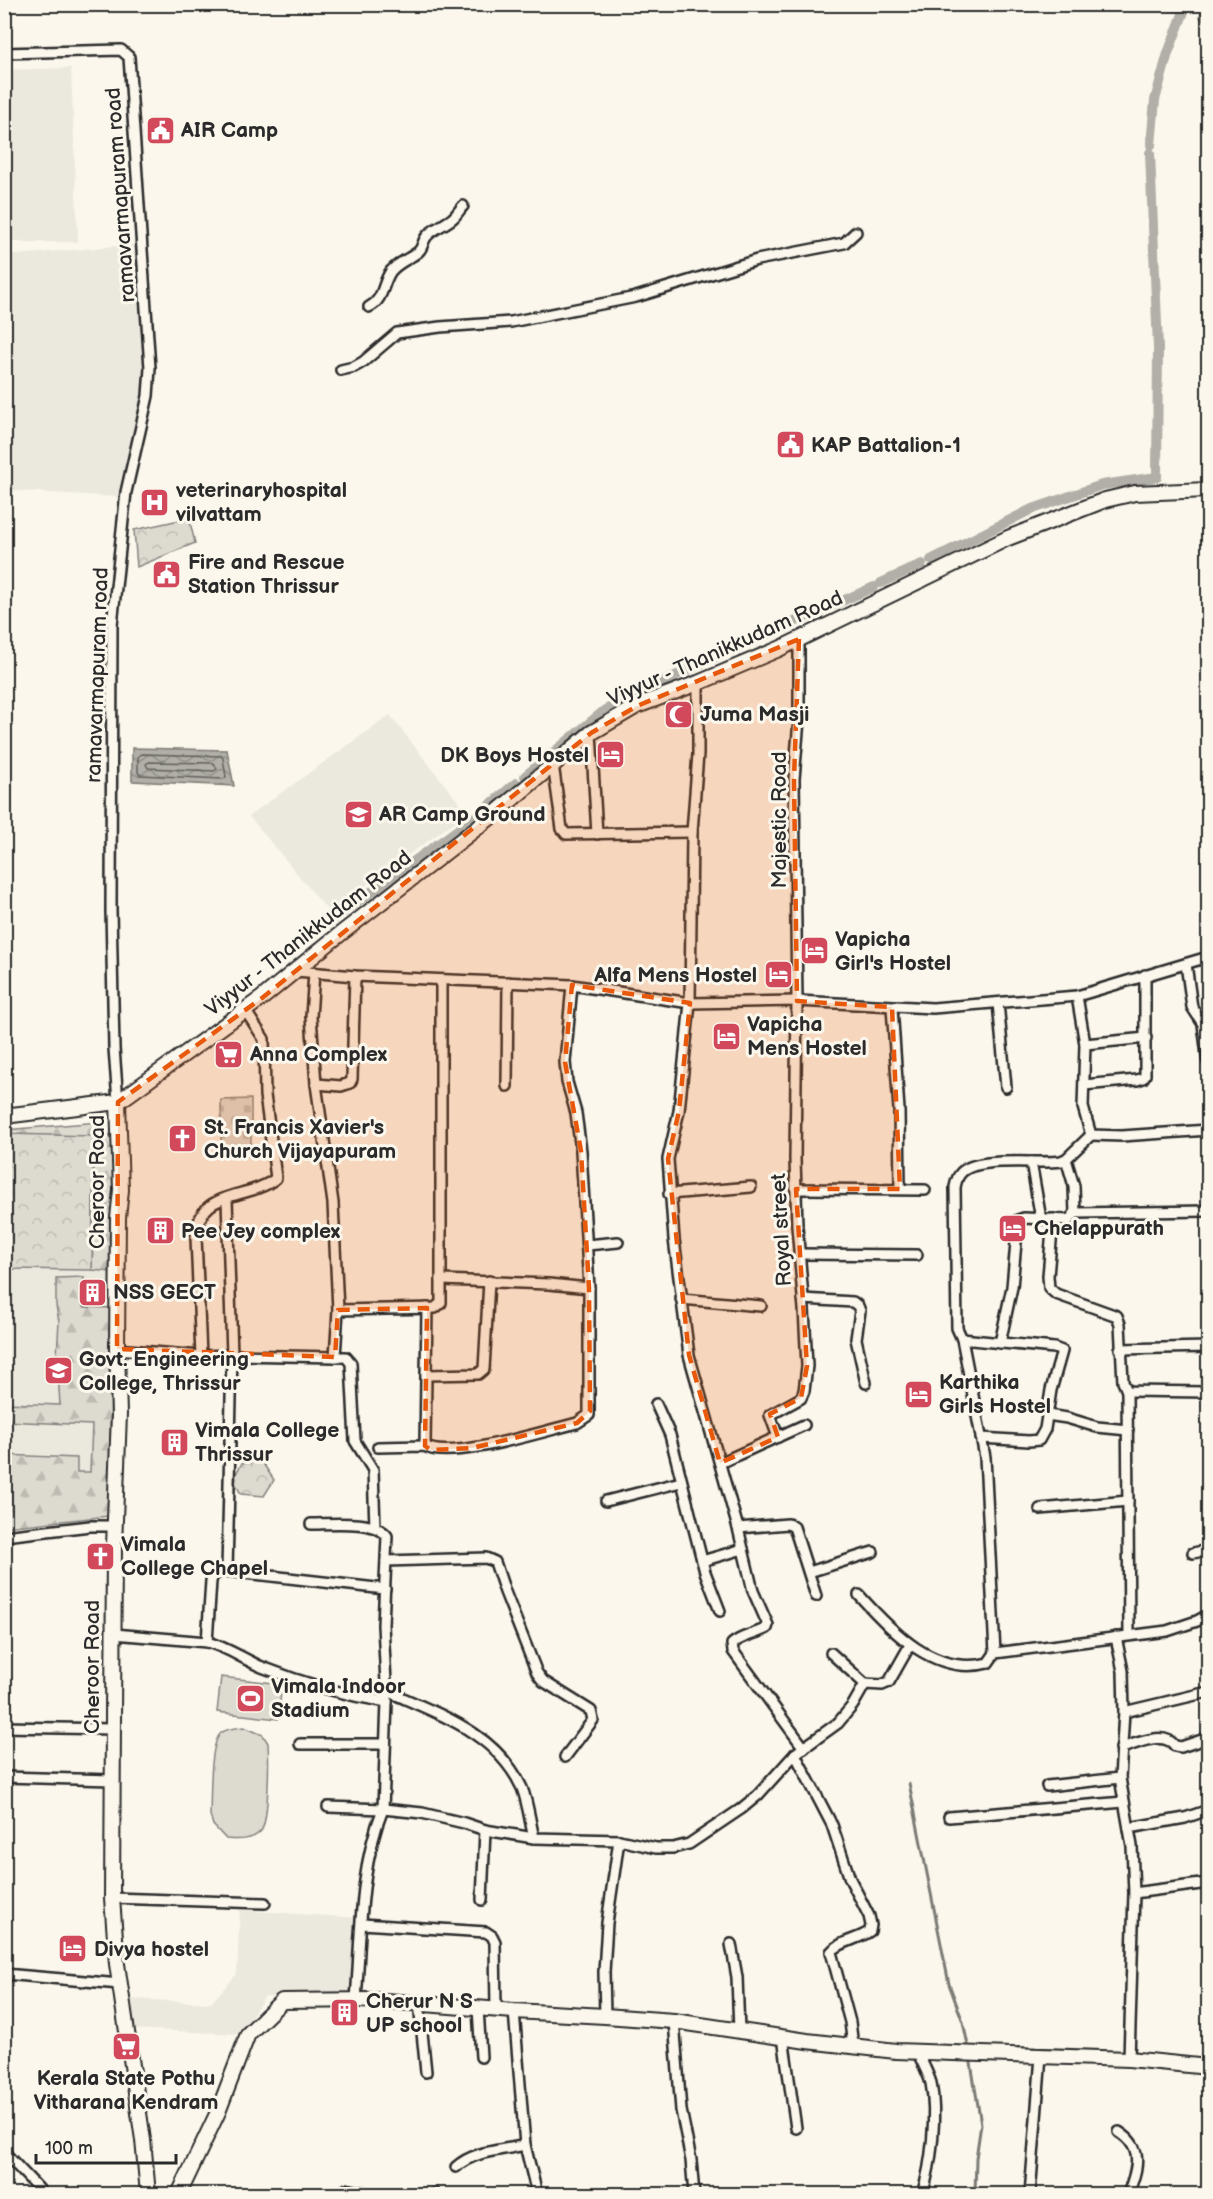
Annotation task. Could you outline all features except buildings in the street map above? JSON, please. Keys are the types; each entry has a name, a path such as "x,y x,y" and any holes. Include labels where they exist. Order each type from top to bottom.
{"main road":[{"name":"Viyyur - Thanikkudam Road","path":"4,1116 118,1102 296,971 482,824 591,733 637,706 698,683 799,639 1008,538 1105,500 1135,493 1209,490"},
{"name":"Cheroor Road","path":"118,1102 121,1190 118,1218 119,1414 114,1526 112,1898 120,1984 143,2140 148,2194"},
{"path":"179,2194 218,2112 248,2034 282,2001 357,2000 514,2012 605,2016 674,2021 918,2053 1129,2059 1209,2067"}],"street":[{"name":"ramavarmapuram road","path":"4,53 121,50 129,57 150,368 148,396 126,492 112,625 111,910 114,1048 118,1102"},
{"path":"369,307 374,305 383,292 391,272 407,257 416,254 423,247 424,238 453,218 463,206"},
{"path":"341,370 363,362 397,333 511,322 636,297 757,260 844,243 856,232"},
{"name":"Majestic Road","path":"797,1001 794,779 798,720 799,639"},
{"path":"698,683 698,754 692,832 690,1004 679,1111 668,1159 669,1194 689,1355 738,1528 753,1591 768,1625 759,1632 736,1640 732,1644 733,1650 804,1748"},
{"path":"591,733 597,834"},
{"path":"553,764 563,832 597,834 692,832"},
{"path":"296,971 356,976 572,985 690,1004 797,1001 933,1008 1077,996 1209,957"},
{"path":"1186,964 1192,1008 1203,1024 1209,1062"},
{"path":"314,972 311,1017 316,1084 333,1203 338,1310 335,1357"},
{"path":"1084,1085 1143,1078 1146,1069 1145,975"},
{"path":"316,1084 341,1086 350,1083 352,1079 356,976"},
{"path":"338,1310 435,1308 441,1303 441,980"},
{"path":"507,1086 508,982"},
{"path":"378,1447 424,1446 430,1450 472,1448 577,1423 589,1415 589,1288 581,1151 576,1113 567,1082 565,1062 572,985"},
{"path":"1077,996 1085,1044 1083,1107 1091,1135"},
{"name":"Royal street","path":"778,1437 770,1415 801,1398 807,1366 796,1189 797,1001"},
{"path":"998,1003 1006,1087"},
{"path":"892,1007 899,1110 900,1189"},
{"path":"201,1356 196,1232 206,1207 265,1185 276,1178 265,1095 264,1039 245,1010"},
{"path":"1085,1044 1146,1038"},
{"path":"859,1594 882,1621 910,1645 937,1660 974,1667 988,1663 995,1653 987,1482 962,1339 957,1328 955,1186 959,1174 971,1167 996,1162 1052,1163 1066,1159 1091,1135 1122,1136 1209,1130"},
{"path":"1066,1159 1074,1186 1076,1213"},
{"path":"1031,1162 1041,1219"},
{"path":"669,1194 751,1186"},
{"path":"796,1189 925,1190"},
{"path":"227,1199 232,1355 227,1571"},
{"path":"1000,1343 1012,1287 1017,1223 1024,1218 1069,1220 1076,1213 1209,1211"},
{"path":"1053,1220 1049,1288 1056,1294 1115,1314 1120,1324 1123,1382 1127,1391 1129,1635"},
{"path":"587,1245 618,1242"},
{"path":"799,1254 917,1256"},
{"path":"441,1280 589,1288"},
{"path":"426,1375 478,1374 484,1369 489,1281"},
{"path":"681,1299 761,1306"},
{"path":"804,1299 853,1302 858,1306 860,1311 856,1345 866,1383"},
{"path":"424,1446 427,1308"},
{"path":"962,1339 1053,1348 1062,1351 1042,1435 1036,1441 981,1438"},
{"path":"1120,1349 1209,1347"},
{"path":"117,1349 201,1356 346,1357 351,1363 355,1441 373,1470 375,1527"},
{"path":"1127,1391 1209,1392"},
{"path":"656,1404 669,1435 702,1561 720,1611"},
{"path":"1047,1415 1097,1427 1128,1430"},
{"path":"720,1462 804,1425"},
{"path":"606,1501 681,1482"},
{"path":"1040,1509 1128,1501"},
{"path":"311,1524 375,1527 383,1530 387,1536 383,1625 387,1702 383,1809 377,1823 369,1861 357,2000"},
{"path":"738,1528 788,1524 794,1527 816,1596"},
{"path":"4,1536 90,1526 114,1526"},
{"path":"702,1561 743,1549"},
{"path":"1193,1553 1209,1550"},
{"path":"809,1572 873,1552"},
{"path":"386,1561 486,1558 495,1562 537,1673 543,1681 591,1711 593,1716 565,1757"},
{"path":"207,1642 211,1581 216,1572 227,1571 385,1589"},
{"path":"995,1653 1167,1631 1209,1615"},
{"path":"114,1634 207,1642 222,1646 259,1666 307,1684 353,1697 387,1702"},
{"path":"1116,1637 1123,1671 1124,1712 1120,1778 1132,1846 1134,1893 1129,2059"},
{"path":"831,1653 865,1684 882,1685 889,1682 910,1645"},
{"path":"328,1807 383,1809 422,1814 484,1830 534,1838 619,1840 656,1848 673,1848 689,1844 714,1829 758,1795 795,1754 838,1723 853,1705 865,1684"},
{"path":"386,1690 482,1737 503,1758 522,1789 534,1838"},
{"path":"1124,1712 1209,1692"},
{"path":"4,1727 113,1729"},
{"path":"1121,1748 1165,1738 1171,1740 1175,1746 1181,1747 1209,1738"},
{"path":"300,1744 385,1744"},
{"path":"795,1754 832,1825 850,1879 869,1916 871,1925 870,1931 862,1937 836,1946 831,1952 850,2022 853,2046"},
{"path":"4,1777 112,1780"},
{"path":"1047,1786 1120,1778"},
{"path":"949,1817 1124,1802"},
{"path":"1129,1827 1185,1818 1209,1809"},
{"path":"482,1900 484,1830"},
{"path":"605,2016 604,1972 607,1923 619,1840"},
{"path":"1134,1893 1209,1883"},
{"path":"112,1898 264,1903"},
{"path":"362,1924 486,1932 495,1942 496,2009"},
{"path":"731,1944 737,1977 739,2031"},
{"path":"4,1974 120,1984"},
{"path":"419,2003 426,2072"},
{"path":"478,2008 481,2057"},
{"path":"514,2012 525,2145 537,2194"},
{"path":"674,2021 681,2110 691,2160 694,2194"},
{"path":"783,2037 796,2128"},
{"path":"918,2053 930,2081 933,2098 931,2154 922,2194"},
{"path":"1030,2194 1041,2056"},
{"path":"1119,2132 1130,2139 1137,2157 1129,2194"},
{"path":"456,2167 480,2152 502,2151 525,2145"},
{"path":"4,2152 40,2191"},
{"path":"346,2189 370,2194"}],"highlighted area":[{"path":"799,639 794,779 797,1001 892,1007 900,1189 796,1189 807,1366 801,1398 770,1414 778,1437 720,1463 689,1355 668,1159 679,1111 690,1003 572,985 565,1062 581,1151 589,1288 590,1411 577,1423 472,1448 431,1450 425,1446 427,1308 338,1310 335,1357 117,1349 118,1102 262,998 591,733 637,706"}],"shaded area":[{"path":"71,68 78,242 5,242 5,70"},
{"path":"140,244 145,387 117,497 5,490 4,256"},
{"name":"veterinaryhospital vilvattam","path":"144,494 167,494 167,510 142,510"},
{"name":"AR Camp Ground","path":"390,715 467,813 329,912 249,816"},
{"name":"Govt. Engineering College, Thrissur","path":"99,1122 114,1141 109,1516 5,1527 5,1130"},
{"path":"240,1910 360,1918 355,1998 265,1996 240,2034 131,2029 130,1999 211,2003 237,1974"}],"green space":[{"path":"189,518 195,543 137,567 134,530"},
{"path":"251,1099 251,1156 221,1156 221,1100"},
{"path":"99,1122 114,1141 112,1272 92,1270 94,1136 5,1181 5,1130"},
{"path":"6,1134 94,1136 92,1270 5,1269"},
{"path":"84,1277 83,1307 112,1308 109,1516 5,1527 5,1455 77,1458 77,1472 90,1472 92,1425 4,1421 5,1403 60,1405 56,1278"},
{"path":"262,1462 274,1480 264,1496 241,1494 233,1479 242,1463"},
{"name":"Vimala Indoor Stadium","path":"221,1677 282,1684 278,1719 217,1712"},
{"path":"244,1727 263,1735 268,1743 266,1815 261,1831 253,1837 226,1839 213,1825 210,1815 214,1748 221,1733 229,1729"}],"water":[{"path":"132,748 227,750 234,786 132,781"}],"waterway":[{"path":"1151,145 1155,100 1168,53 1185,9 1160,4"},
{"path":"1204,16 1208,20"},
{"path":"931,560 1030,510 1102,485 1157,477 1158,348 1150,153"},
{"path":"881,583 922,564"},
{"path":"638,694 710,659 874,587"},
{"path":"525,776 605,710 628,699"},
{"path":"328,923 474,818 516,783"},
{"path":"909,1783 949,1984 963,2022 969,2050"},
{"path":"970,2057 981,2124 976,2158 975,2194"}],"place":[{"name":"AIR Camp","path":"160,130"},
{"name":"KAP Battalion-1","path":"790,445"},
{"name":"veterinaryhospital vilvattam","path":"155,502"},
{"name":"Fire and Rescue Station Thrissur","path":"167,574"},
{"name":"Juma Masji","path":"679,714"},
{"name":"DK Boys Hostel","path":"610,755"},
{"name":"AR Camp Ground","path":"358,814"},
{"name":"Vapicha Girl's Hostel","path":"814,951"},
{"name":"Alfa Mens Hostel","path":"778,975"},
{"name":"Vapicha Mens Hostel","path":"726,1036"},
{"name":"Anna Complex","path":"229,1054"},
{"name":"St. Francis Xavier's Church Vijayapuram","path":"183,1139"},
{"name":"Chelappurath","path":"1013,1228"},
{"name":"Pee Jey complex","path":"160,1231"},
{"name":"NSS GECT","path":"92,1292"},
{"name":"Govt. Engineering College, Thrissur","path":"58,1371"},
{"name":"Karthika Girls Hostel","path":"918,1394"},
{"name":"Vimala College Thrissur","path":"174,1442"},
{"name":"Vimala College Chapel","path":"100,1556"},
{"name":"Vimala Indoor Stadium","path":"250,1698"},
{"name":"Divya hostel","path":"73,1949"},
{"name":"Cherur N S UP school","path":"345,2013"},
{"name":"Kerala State Pothu Vitharana Kendram","path":"126,2047"}]}
